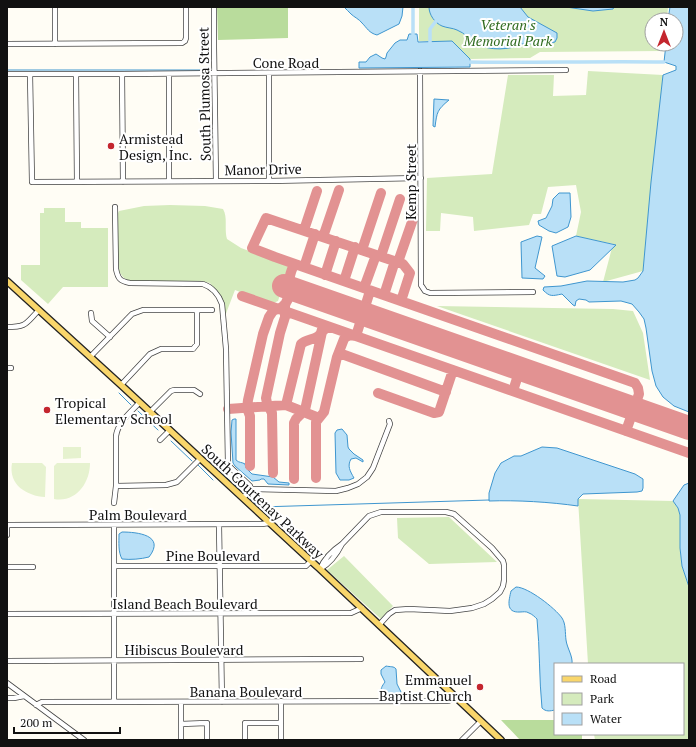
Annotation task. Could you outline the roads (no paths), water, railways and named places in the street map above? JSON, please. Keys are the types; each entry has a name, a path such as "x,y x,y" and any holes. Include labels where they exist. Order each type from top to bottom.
{"main road":[{"name":"South Courtenay Parkway","path":"7,281 362,608 501,740"}],"street":[{"path":"55,7 55,44"},
{"path":"7,44 182,43 186,42 186,7"},
{"name":"South Plumosa Street","path":"214,7 216,181"},
{"name":"Cone Road","path":"7,74 214,74 566,70"},
{"name":"Kemp Street","path":"420,71 421,285 424,291 430,293 533,292"},
{"path":"268,73 269,181"},
{"name":"Manor Drive","path":"30,74 32,182 269,181 421,178"},
{"path":"76,74 77,182"},
{"path":"122,74 123,182"},
{"path":"168,74 169,181"},
{"path":"115,207 116,268 117,276 122,282 203,284 209,286 220,298 222,304 226,350 228,464 230,468 250,486 251,489"},
{"path":"7,327 20,327 26,324 39,310"},
{"path":"90,357 132,314 143,310 212,310"},
{"path":"121,385 150,354 161,349 193,349 197,344 197,310"},
{"path":"91,313 92,321 110,337"},
{"path":"150,412 171,391 194,390 200,394"},
{"path":"114,504 116,486 116,431 121,423 139,403"},
{"path":"243,498 251,489 336,491 358,484 367,477 373,468 390,424 389,421"},
{"path":"160,440 169,431"},
{"path":"116,486 171,484 177,482 200,459"},
{"path":"320,569 326,566 342,544 369,516 381,512 446,512 454,514 492,548 503,561 504,576 500,592 484,604 472,608 450,611 409,609 395,610 379,625"},
{"name":"Palm Boulevard","path":"7,525 219,525 269,523"},
{"path":"7,525 7,535"},
{"path":"114,525 114,702"},
{"path":"219,525 222,702"},
{"name":"Pine Boulevard","path":"114,566 306,566 311,561"},
{"path":"7,567 33,567"},
{"name":"Island Beach Boulevard","path":"7,614 351,613 362,608"},
{"name":"Hibiscus Boulevard","path":"7,661 361,660"},
{"path":"7,683 84,740"},
{"path":"7,698 24,696"},
{"name":"Banana Boulevard","path":"36,705 42,702 448,702 457,698"},
{"path":"181,702 181,740"},
{"path":"281,702 281,740"},
{"path":"462,740 481,721"},
{"path":"181,724 207,723 207,740"},
{"path":"245,740 245,723 281,723"}],"water":[{"path":"344,7 403,7 399,24 377,35 370,32"},
{"path":"429,7 520,7 528,17 557,33 557,38 555,42 550,43 522,44 512,48 500,49 488,48 472,41 460,31 439,25 431,16"},
{"path":"566,7 614,7 613,9 593,11"},
{"path":"670,7 689,7 689,412 674,406 663,397 656,386 652,371 644,319 632,304 621,301 589,302 579,299 576,301 575,306 562,294 551,295 543,290 544,287 561,286 587,281 623,282 635,280 643,271 663,75 676,70 676,66 664,62 665,52 684,52 684,12 669,12"},
{"path":"409,34 417,34 418,42 452,41 470,59 470,67 359,68 359,62 366,62 370,57 376,54 385,59 387,53 395,43 400,40 407,40"},
{"path":"434,99 449,100 438,112 435,127 433,126"},
{"path":"559,193 570,193 571,217 568,227 556,233 539,225 538,221 546,218 552,206 553,199"},
{"path":"537,236 542,237 535,268 545,276 543,279 522,278 521,242"},
{"path":"576,236 616,245 590,270 565,277 557,276 552,246"},
{"path":"236,419 236,460 245,464 246,468 252,474 273,477 279,482 289,483 289,485 268,484 264,479 252,481 235,466 233,463 231,432 232,420"},
{"path":"342,429 347,435 349,449 363,460 363,462 356,458 351,459 349,466 354,478 349,480 340,480 336,473 335,433 337,430"},
{"path":"542,447 557,448 635,474 643,479 642,491 583,494 578,499 578,506 556,503 489,501 489,493 495,473 501,463 514,456 521,456"},
{"path":"689,483 689,587 682,566 680,548 680,515 678,508 673,501 684,485"},
{"path":"122,532 142,534 152,539 154,544 153,550 149,557 122,559 120,553 119,534"},
{"path":"516,587 534,594 559,614 564,623 566,640 572,658 572,663 554,663 554,710 547,711 542,708 537,619 528,612 515,612 510,608 509,602 511,591"},
{"path":"386,666 396,669 397,684 401,692 400,695 382,693 381,690 385,682 381,674 381,670"}],"waterway":[{"path":"413,7 413,38"},
{"path":"430,46 430,29 436,21"},
{"path":"465,62 664,62"},
{"path":"7,70 204,70"},
{"path":"119,393 131,405"},
{"path":"138,411 158,430"},
{"path":"171,441 192,461"},
{"path":"198,465 213,480"},
{"path":"218,470 239,489"},
{"path":"251,500 260,507 489,500"}],"place":[{"name":"Armistead Design, Inc.","path":"111,146"},
{"name":"Tropical Elementary School","path":"47,410"},
{"name":"Emmanuel Baptist Church","path":"480,687"}],"park label":[{"name":"Veteran's Memorial Park","path":"508,32"}]}
